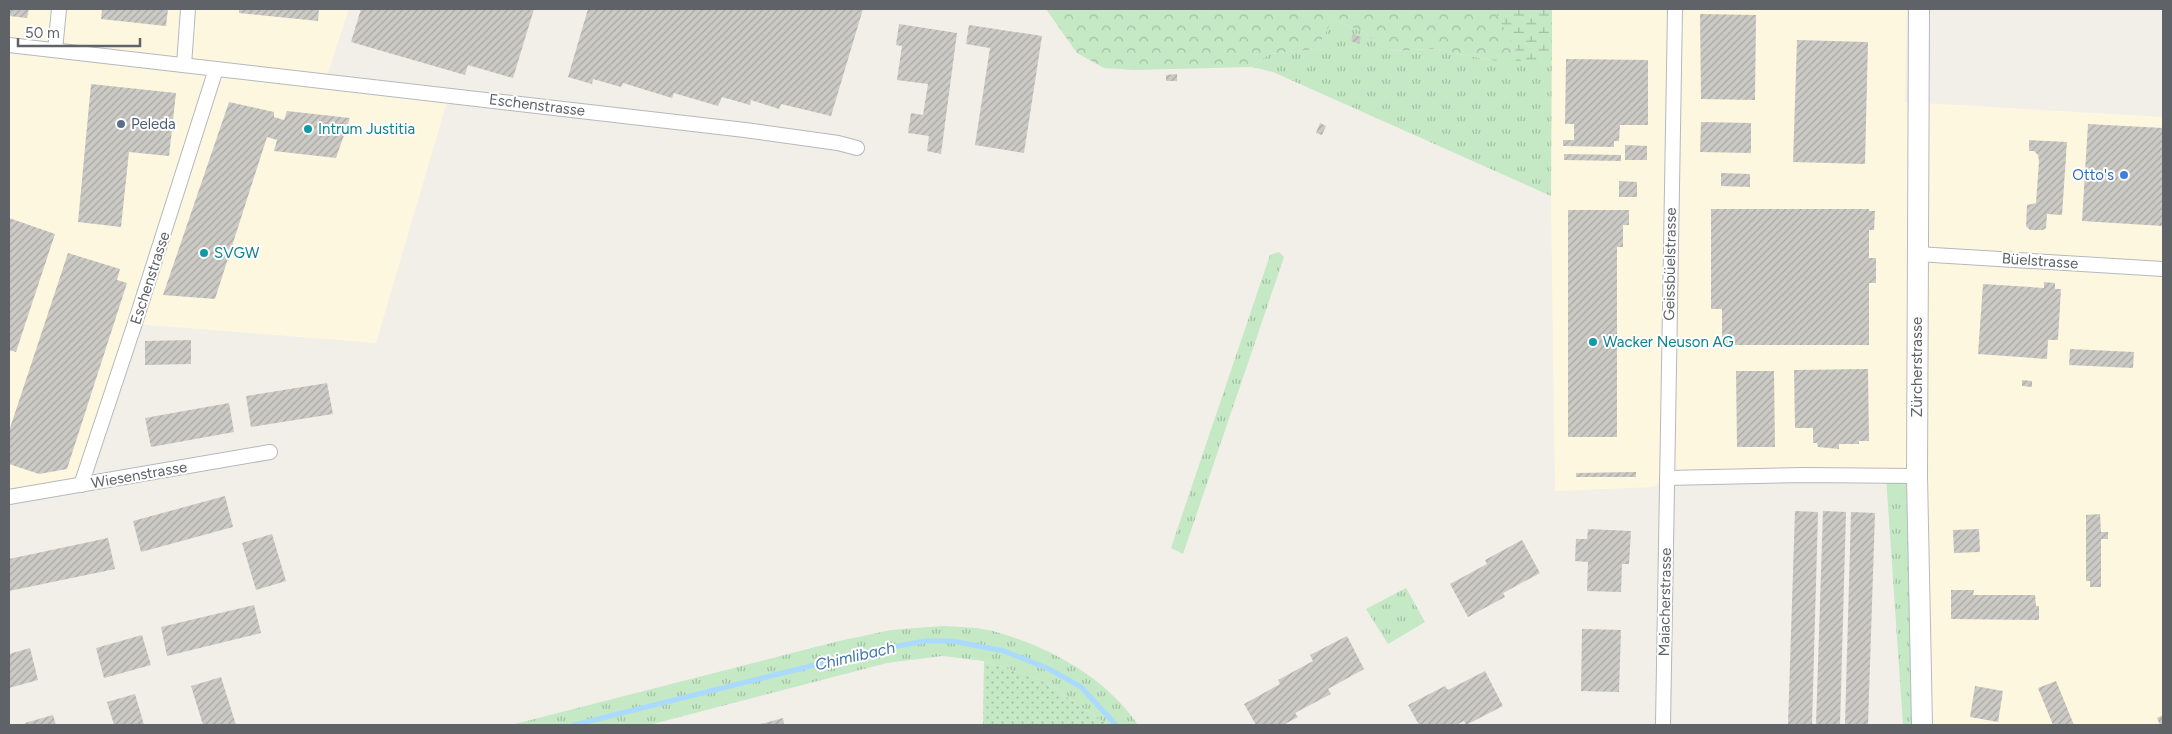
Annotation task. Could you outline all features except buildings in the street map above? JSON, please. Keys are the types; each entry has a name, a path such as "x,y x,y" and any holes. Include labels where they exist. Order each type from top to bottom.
{"main road":[{"name":"Zürcherstrasse","path":"1919,9 1917,476 1922,725"}],"street":[{"path":"55,50 59,9"},
{"path":"184,65 188,9"},
{"name":"Geissbüelstrasse","path":"1667,478 1675,9"},
{"name":"Eschenstrasse","path":"9,45 746,130 838,143 857,148"},
{"name":"Eschenstrasse","path":"81,485 135,324 216,69"},
{"name":"Büelstrasse","path":"1917,254 2163,269"},
{"name":"Wiesenstrasse","path":"9,497 270,452"},
{"path":"1667,478 1803,475 1917,476"},
{"name":"Maiacherstrasse","path":"1663,725 1667,478"}],"shaded area":[{"path":"9,9 349,9 325,82 449,95 376,343 136,324 81,485 9,497"},
{"path":"1552,9 1907,9 1905,102 2163,117 2163,725 1933,725 1922,719 1917,476 1667,478 1654,487 1555,491 1551,196"}],"green space":[{"path":"1046,9 1512,9 1532,52 1521,61 1496,61 1433,49 1386,51 1364,32 1333,20 1316,49 1269,54 1252,67 1133,70 1104,68 1077,53"},
{"path":"1494,9 1552,9 1552,60 1521,61"},
{"path":"1552,9 1551,196 1273,72 1252,67 1269,54 1316,49 1333,20 1364,32 1386,51 1433,49 1496,61"},
{"path":"1279,252 1284,257 1183,554 1171,548 1270,255"},
{"path":"1886,476 1917,476 1922,725 1903,725"},
{"path":"1406,588 1425,622 1388,644 1366,609"},
{"path":"943,626 993,631 1014,637 1055,655 1093,678 1110,692 1138,725 1108,725 1041,680 984,661 942,656 887,663 649,725 511,725 839,641 891,630"},
{"path":"984,661 1041,680 1108,725 983,725"}],"waterway":[{"name":"Chimlibach","path":"574,725 871,651 925,641 952,641 1004,651 1049,669 1081,687 1116,725"}],"place":[{"name":"Peleda","path":"121,124"},
{"name":"Intrum Justitia","path":"308,129"},
{"name":"Otto's","path":"2124,175"},
{"name":"SVGW","path":"204,253"},
{"name":"Wacker Neuson AG","path":"1593,342"}]}
